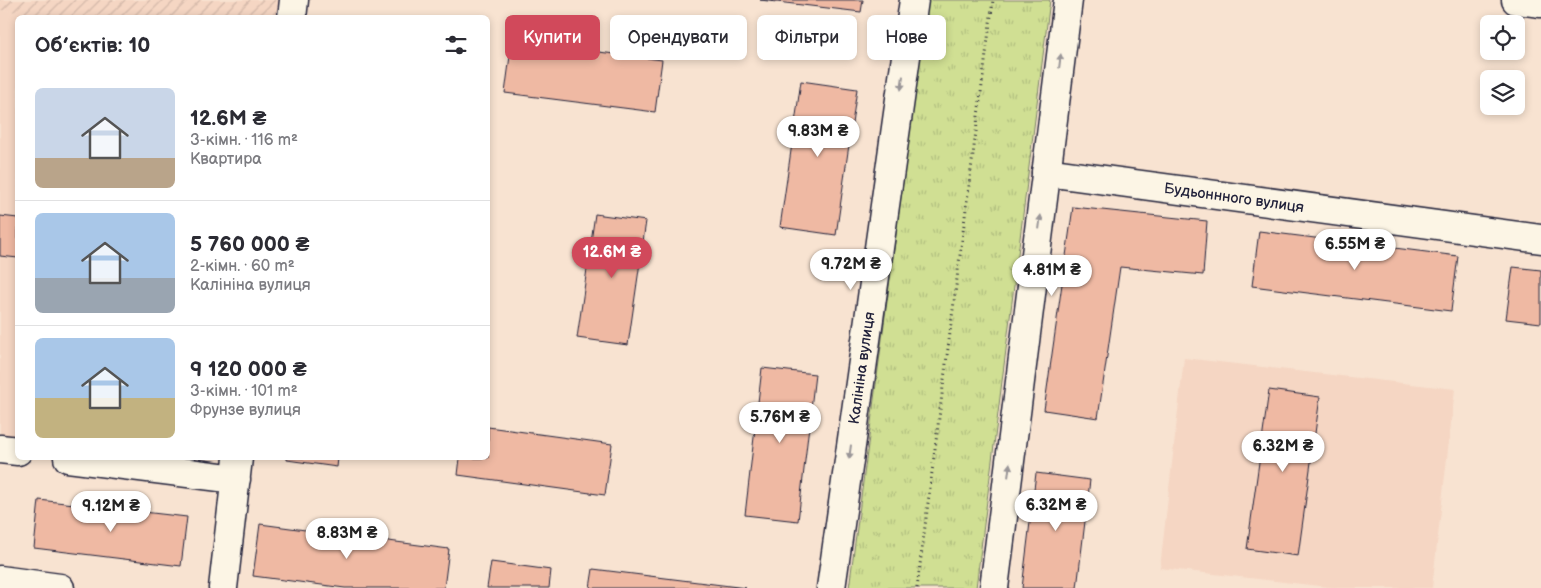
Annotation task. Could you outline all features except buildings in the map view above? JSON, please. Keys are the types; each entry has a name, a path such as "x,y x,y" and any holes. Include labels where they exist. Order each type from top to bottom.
{"main road":[{"path":"292,15 294,0"},
{"name":"Калініна вулиця","path":"831,588 914,0"},
{"path":"994,588 1068,0"},
{"path":"1516,0 1541,3"},
{"name":"Будьоннного вулиця","path":"1046,172 1541,239"},
{"path":"0,449 15,451"},
{"path":"102,460 237,468 222,588"},
{"path":"0,580 60,588"}],"path":[{"path":"917,588 993,0"}],"shaded area":[{"path":"0,0 294,0 292,15 42,15 0,10"},
{"path":"0,10 49,15 15,15 15,451 0,449"},
{"path":"1184,358 1455,389 1432,588 1337,588 1160,568"}],"green space":[{"path":"927,0 1050,0 976,588 849,588 919,60 946,60 946,15 925,15"}]}
